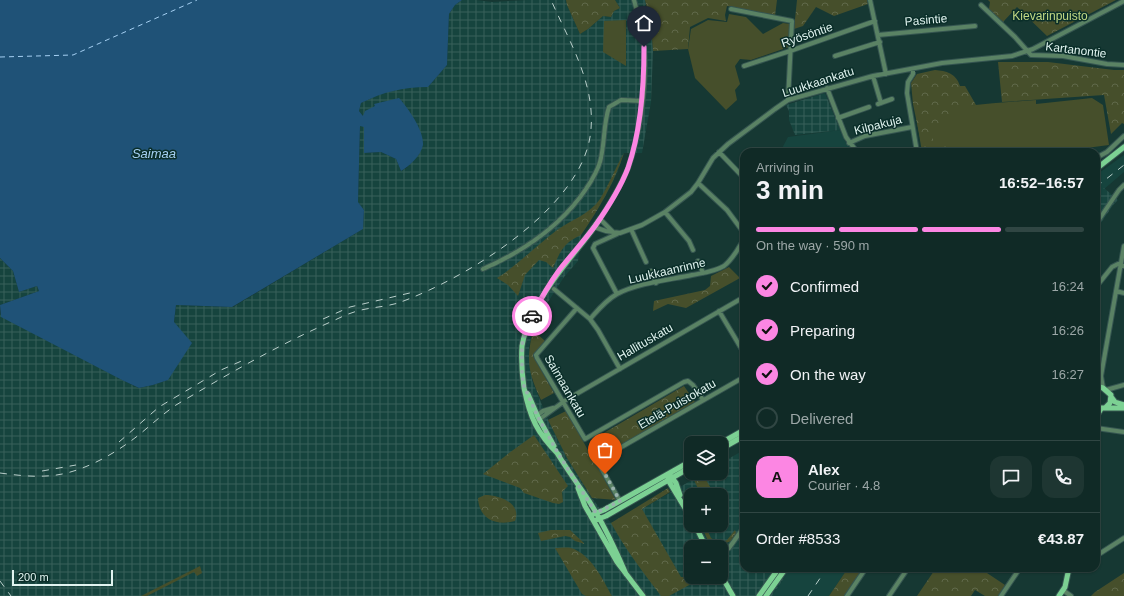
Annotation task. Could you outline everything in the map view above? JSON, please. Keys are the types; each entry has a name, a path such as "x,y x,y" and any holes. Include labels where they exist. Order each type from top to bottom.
{"main road":[{"path":"1100,166 1124,147"},
{"path":"559,455 533,422 527,404 522,374 522,345 528,324 552,281 600,219"},
{"path":"524,386 538,417 559,455 583,492 596,520 619,557 626,574 643,596"},
{"path":"1100,388 1104,389 1115,402 1124,406"},
{"path":"1101,408 1110,403 1111,397"},
{"path":"1101,408 1124,406"},
{"path":"728,439 740,432"},
{"path":"728,445 740,438"},
{"path":"596,520 670,477 684,466"},
{"path":"593,514 684,470"},
{"path":"670,477 684,505"},
{"path":"759,596 776,572"},
{"path":"766,596 783,572"},
{"path":"1059,596 1064,591 1068,572"},
{"path":"726,584 733,596"}],"street":[{"path":"613,232 600,219 615,194 627,169 634,147 644,82 644,47 634,0"},
{"path":"875,0 871,0 886,74"},
{"name":"Luukkaankatu","path":"594,227 620,233 665,212 691,192 698,183 709,163 719,152 775,108 788,100 873,76 942,63 1012,56 1027,51 1124,1"},
{"path":"981,4 1015,37 1027,51"},
{"path":"731,9 792,21 788,100"},
{"name":"Ryösöntie","path":"744,66 875,21"},
{"name":"Pasintie","path":"878,35 974,26"},
{"path":"836,56 880,42"},
{"name":"Kartanontie","path":"1027,51 1031,55 1063,56 1107,64 1124,65"},
{"path":"909,79 913,74 913,69"},
{"path":"908,70 909,79 907,93 916,148"},
{"path":"873,76 879,104 892,99"},
{"path":"827,88 849,143 854,148"},
{"path":"483,269 502,261 528,245 560,220 576,203 594,176 600,163 608,107 621,100 642,101"},
{"path":"838,118 869,107"},
{"name":"Kilpakuja","path":"849,143 865,136 912,126"},
{"path":"1100,156 1107,152 1124,136"},
{"path":"719,152 740,174"},
{"path":"698,183 726,210 740,228"},
{"path":"1100,218 1124,185"},
{"path":"665,212 689,241 693,250"},
{"path":"631,229 646,262"},
{"path":"617,294 597,257 593,246 599,241 620,233"},
{"name":"Luukkaanrinne","path":"590,319 604,304 617,294 637,287 710,272 723,267 731,260 740,245"},
{"path":"1123,385 1104,389 1101,376 1122,265 1124,246"},
{"path":"698,261 703,273"},
{"path":"1100,282 1112,267 1115,265 1122,265"},
{"path":"651,271 656,283"},
{"path":"554,288 590,319 620,368"},
{"path":"1116,291 1124,293"},
{"name":"Hallituskatu","path":"533,422 538,417 620,368 740,300"},
{"name":"Saimaankatu","path":"577,308 536,355 536,358 585,439 684,382 688,382 693,385 703,400"},
{"path":"720,312 740,345"},
{"name":"Etelä-Puistokatu","path":"620,501 597,461 740,379"},
{"path":"1111,397 1123,385"},
{"path":"1100,429 1124,432"},
{"path":"728,549 740,533"},
{"path":"1100,553 1124,538"},
{"path":"847,596 863,572"},
{"path":"889,596 905,572"},
{"path":"1001,596 1017,572"},
{"path":"1064,591 1071,596"}],"shaded area":[{"path":"462,0 492,2 566,0 580,34 603,16 611,17 614,11 620,8 615,0 645,0 651,25 653,51 651,102 642,153 624,153 617,173 606,195 581,235 578,261 564,277 537,319 529,347 532,380 548,420 567,458 592,498 611,523 642,509 692,480 728,480 728,459 740,452 740,572 788,572 772,596 0,596 0,313 2,317 136,387 139,388 153,385 168,380 176,305 233,307 363,229 364,210 358,202 360,126 364,126 364,153 381,152 396,159 401,171 408,167 359,111 361,103 396,89 428,87 447,65 449,14 455,5"},
{"path":"825,93 840,130 795,135 789,120 789,111 786,105"},
{"path":"840,130 845,141 851,148 782,148 788,137"},
{"path":"1124,155 1124,172 1100,193 1100,172"},
{"path":"1104,188 1118,200 1100,224 1100,192"},
{"path":"0,258 13,271 19,292 37,286 39,291 0,305"},
{"path":"788,572 845,572 829,596 772,596"}],"green space":[{"path":"566,0 615,0 620,8 614,11 611,17 603,16 580,34"},
{"path":"645,0 777,0 775,16 727,6 725,15 726,21 708,18 690,27 688,49 653,51 651,25"},
{"path":"797,0 867,0 868,4 834,16 816,7 803,26 794,29"},
{"name":"Kievarinpuisto","path":"988,0 1116,0 1047,36 1017,7 1003,22 989,9 990,2"},
{"path":"729,14 746,17 763,34 783,23 790,24 789,47 751,60 740,59 735,66 740,84 735,90 737,100 726,110 695,78 688,49 691,29 708,20 727,22"},
{"path":"626,20 626,66 603,52 604,21"},
{"path":"998,62 1048,62 1124,70 1124,124 1122,123 1111,134 1104,95 1002,102"},
{"path":"935,70 947,72 953,75 960,86 965,86 976,105 962,108 950,113 945,122 933,124 933,147 946,146 947,148 922,148 913,104 911,83 917,74"},
{"path":"1092,98 1103,105 1109,145 1086,148 921,148 916,116 918,113 947,108 1036,100 1036,104"},
{"path":"624,153 606,196 581,235 570,241 563,248 553,268 546,262 539,260 525,275 518,296 508,285 497,278 513,267 557,230 591,209 603,194"},
{"path":"729,267 740,278 686,308 668,304 653,311 654,301 705,290 710,286 711,276"},
{"path":"533,330 545,341 533,356 554,393 541,400 533,382 529,358"},
{"path":"684,386 695,402 600,457 590,441"},
{"path":"566,411 616,500 592,498 567,458 548,420"},
{"path":"534,435 568,486 562,492 563,502 559,504 524,493 520,488 483,474"},
{"path":"694,480 706,480 711,488 698,488"},
{"path":"668,488 670,492 642,509 681,577 684,577 684,584 691,584 669,596 661,596 628,551 611,523"},
{"path":"485,495 491,495 508,501 515,509 515,521 502,523 496,522 485,516 479,506 478,498"},
{"path":"551,530 570,530 585,544 565,536 541,541 538,533"},
{"path":"735,530 736,533 731,541 728,542 727,540"},
{"path":"704,532 708,532 711,538 714,540 708,540"},
{"path":"555,548 571,548 585,556 596,568 612,596 586,596 582,594"},
{"path":"200,566 202,573 197,576 194,572 147,596 141,596"},
{"path":"845,572 860,572 844,596 829,596"},
{"path":"933,572 988,572 1005,585 998,596 985,596 975,590 971,596 917,596"},
{"path":"1124,573 1124,596 1091,596 1095,592"}],"water":[{"name":"Saimaa","path":"0,0 462,0 455,5 449,14 447,65 428,87 393,91 361,103 359,111 363,116 365,111 375,106 374,104 399,98 411,114 423,139 423,145 420,153 401,171 396,159 381,152 364,153 364,127 360,126 358,202 364,210 363,229 232,307 176,305 174,322 192,343 168,380 139,388 1,317 0,305 39,291 37,286 19,292 13,271 0,258"}],"ferry route":[{"path":"0,57 73,55 197,0"}],"railway":[{"path":"0,473 46,476 58,475 84,468 108,456 130,442 176,405 254,360 294,339 346,315 362,310 398,303 454,278 484,260 514,239 541,216 564,191 581,164 590,137 591,119 590,101 581,66 551,0"},
{"path":"1100,184 1124,165"},
{"path":"323,319 350,307 414,292"},
{"path":"119,442 159,407 221,370 246,359"},
{"path":"42,471 76,465"},
{"path":"808,596 824,572"},
{"path":"0,581 11,596"}],"way so far":[{"path":"532,316 525,332 522,345 522,374 524,386 538,417 559,455 596,513 620,501 605,474"}],"route":[{"path":"532,316 552,281 600,219 615,194 627,169 634,147 640,112 644,82 644,47"}]}
